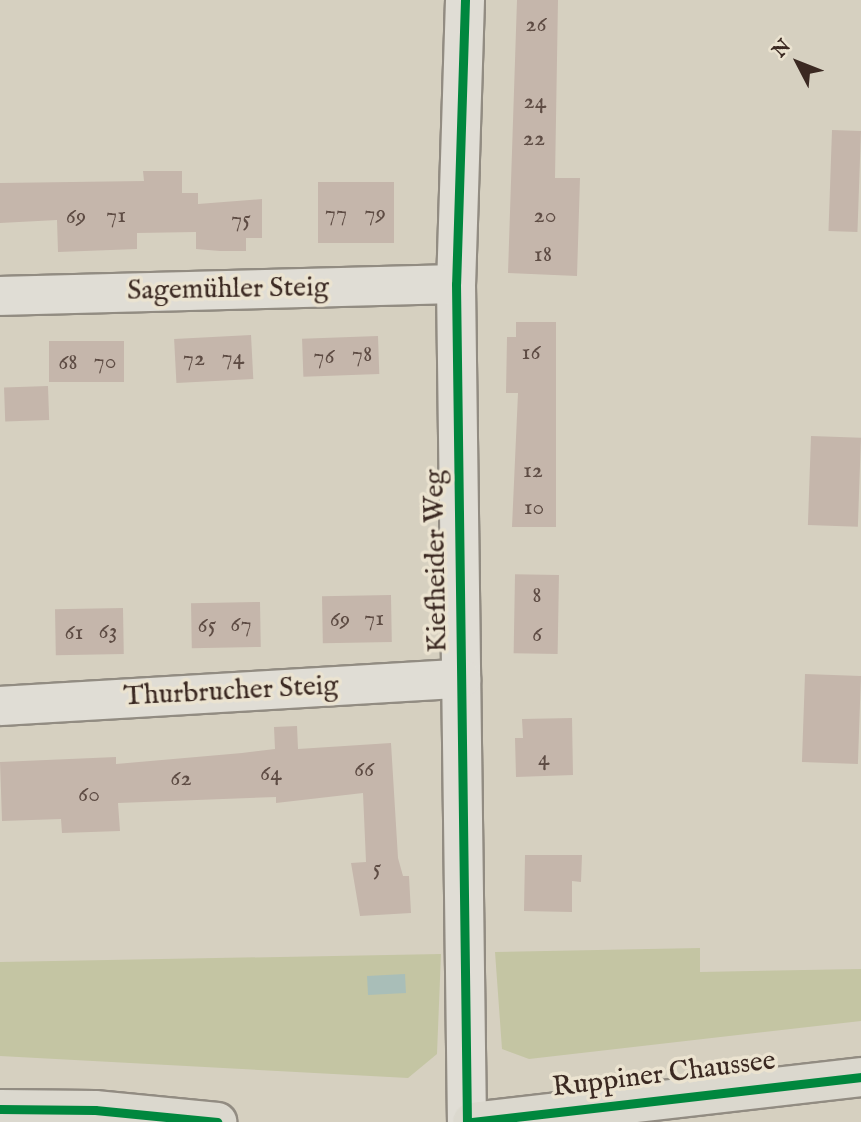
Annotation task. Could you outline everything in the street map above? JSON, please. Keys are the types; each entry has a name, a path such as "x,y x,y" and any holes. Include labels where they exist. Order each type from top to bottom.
{"main road":[{"name":"Ruppiner Chaussee","path":"472,1122 861,1077"},
{"path":"0,1109 95,1110 217,1122"}],"street":[{"name":"Kiefheider Weg","path":"465,0 456,284 467,1122"},
{"name":"Sagemühler Steig","path":"0,296 456,284"},
{"name":"Thurbrucher Steig","path":"0,706 461,679"}],"green space":[{"path":"700,948 700,972 861,969 861,1021 529,1059 502,1049 495,952"},
{"path":"441,954 437,1054 408,1078 0,1056 0,962"}],"water":[{"path":"405,974 406,993 368,995 367,976"}],"building":[{"path":"517,0 558,0 555,178 580,178 577,276 508,273"},
{"path":"832,130 861,131 857,232 828,231"},
{"path":"143,171 182,171 182,193 198,193 198,204 262,199 262,238 246,238 246,251 220,251 196,249 196,232 137,233 137,249 58,252 57,220 0,223 0,183 144,181"},
{"path":"318,182 394,182 394,243 318,243"},
{"path":"516,322 556,322 556,527 512,527 518,393 506,393 507,337 516,337"},
{"path":"251,335 253,379 176,383 174,339"},
{"path":"378,336 379,374 303,377 302,339"},
{"path":"49,341 124,341 124,382 49,382"},
{"path":"48,386 49,420 5,422 4,388"},
{"path":"811,436 861,438 858,527 808,525"},
{"path":"515,574 559,575 558,654 514,653"},
{"path":"391,595 392,642 323,643 322,596"},
{"path":"260,602 261,647 192,648 191,603"},
{"path":"123,608 124,654 56,655 55,609"},
{"path":"805,674 861,676 858,764 802,762"},
{"path":"572,718 573,775 516,777 515,738 523,738 522,719"},
{"path":"297,726 298,749 391,743 398,858 403,876 409,876 411,913 360,916 351,863 366,862 363,793 276,803 276,797 118,803 120,831 62,833 61,819 2,821 0,762 116,757 116,764 275,749 274,727"},
{"path":"525,855 582,855 581,882 572,881 572,912 524,911"}],"cycle path":[{"path":"465,0 456,284 467,1122"},
{"path":"472,1122 861,1077"},
{"path":"0,1109 95,1110 217,1122"}]}
